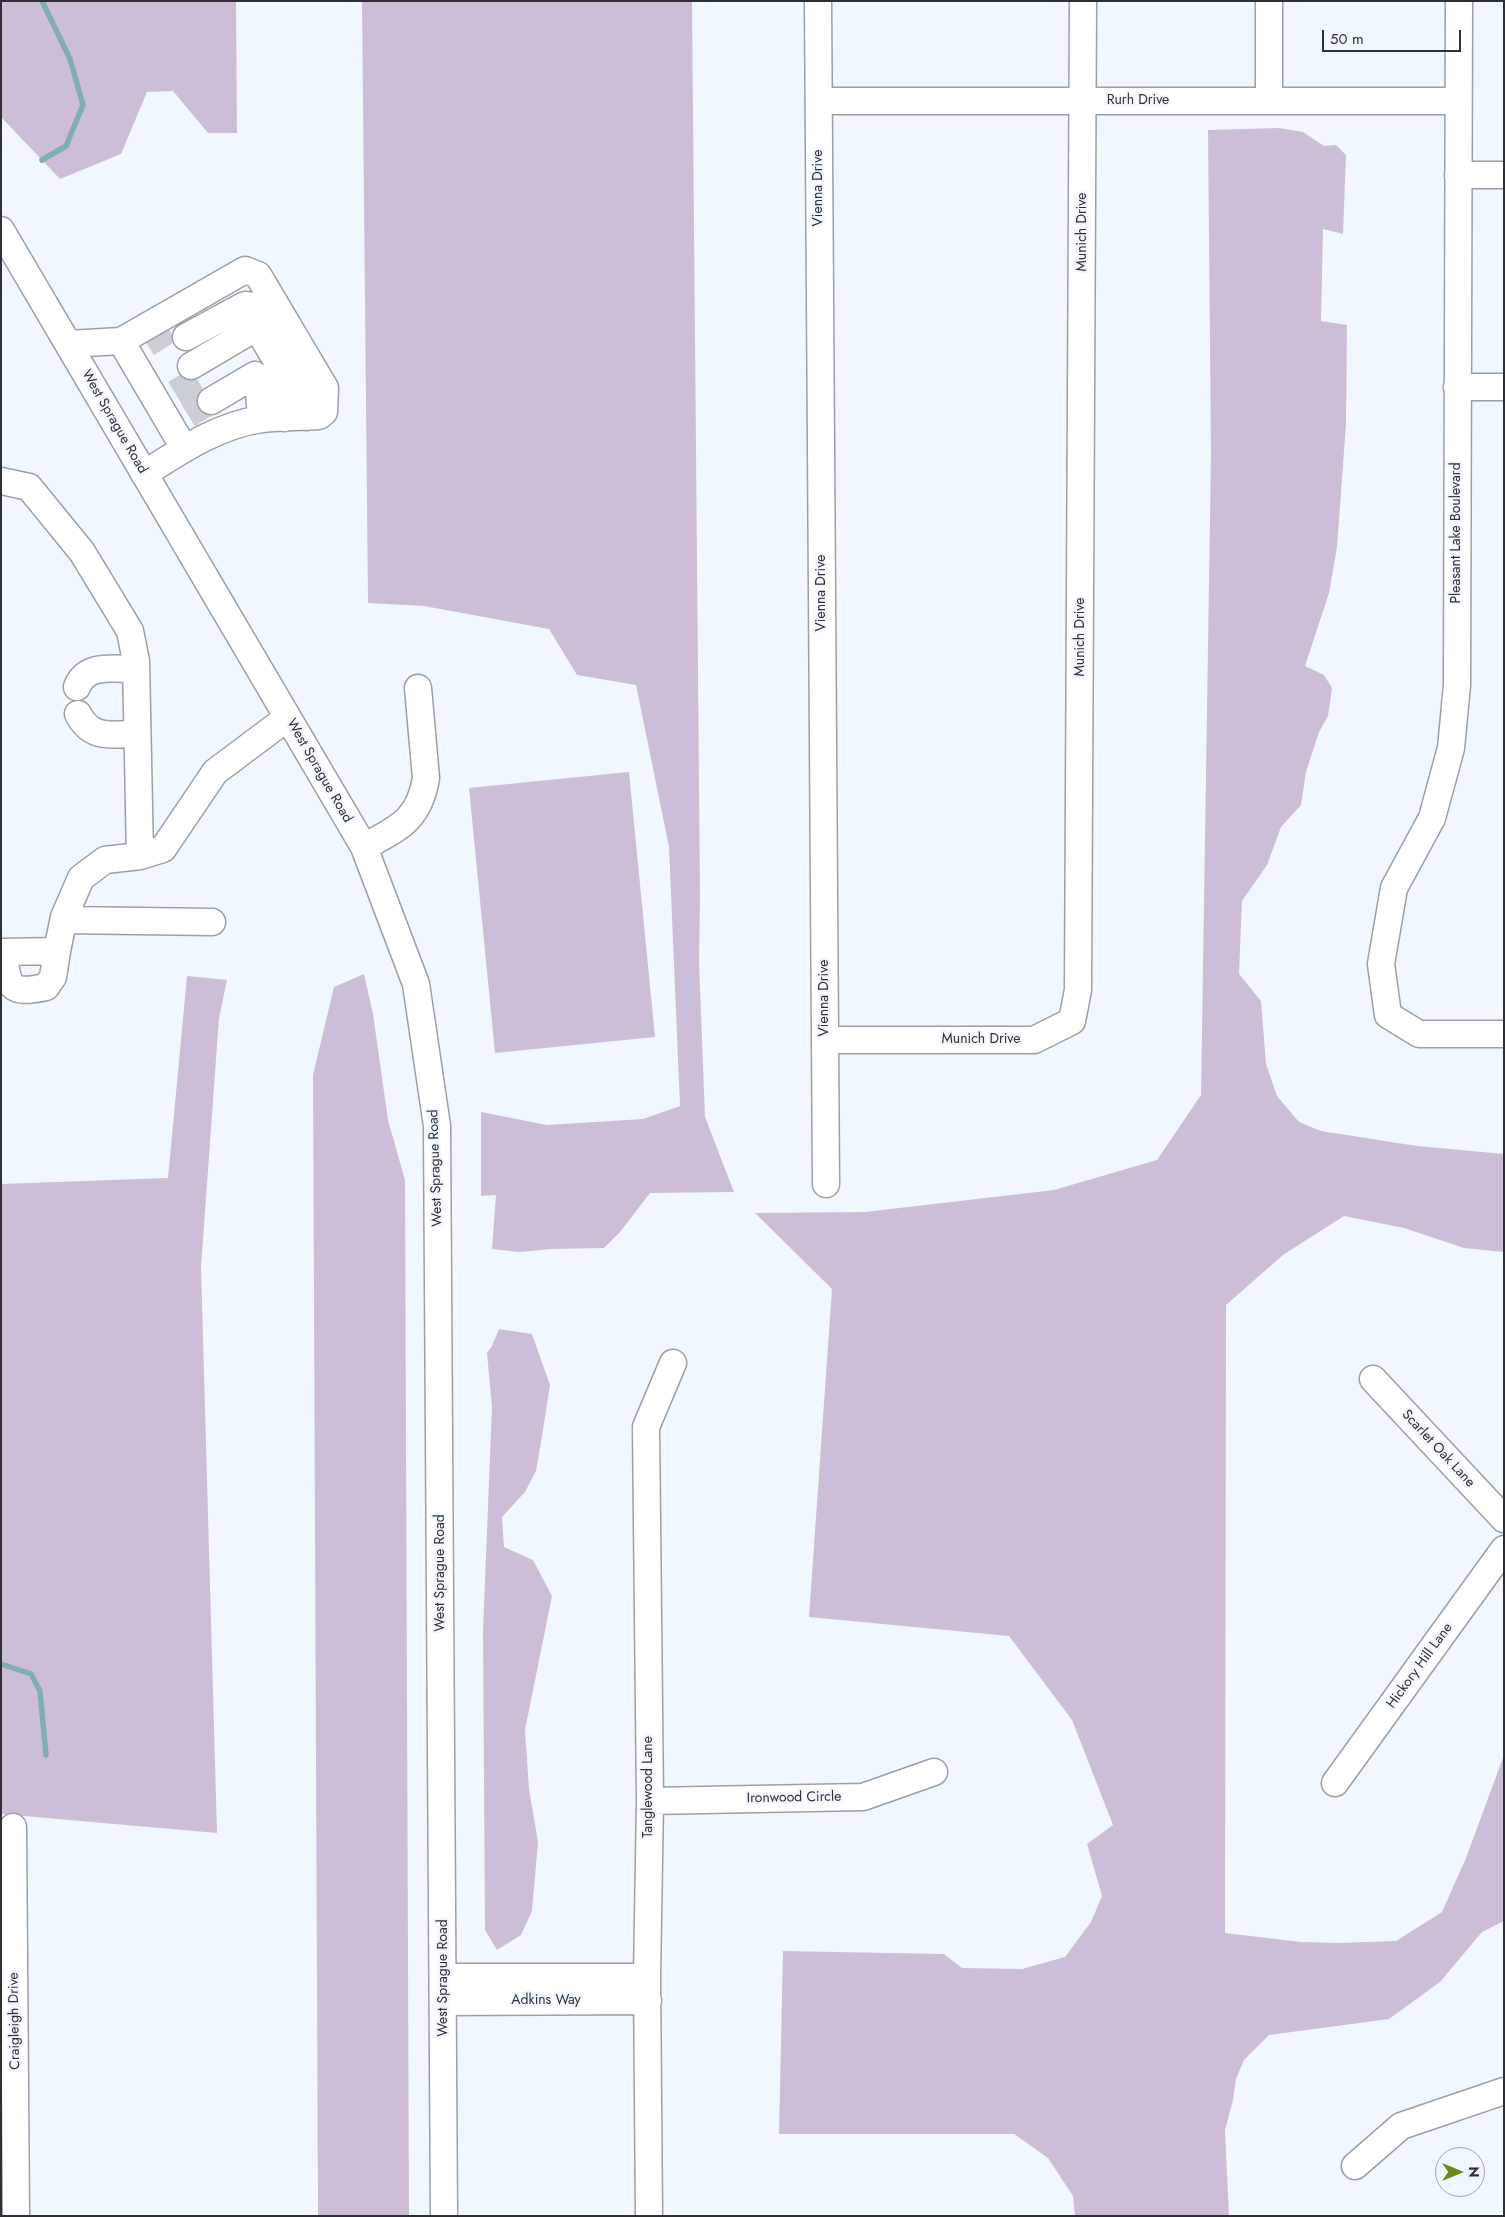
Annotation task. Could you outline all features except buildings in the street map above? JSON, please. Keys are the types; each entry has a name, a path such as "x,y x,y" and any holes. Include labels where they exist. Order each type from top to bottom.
{"street":[{"name":"Vienna Drive","path":"818,1 826,1184"},
{"name":"Munich Drive","path":"825,1040 1034,1040 1072,1021 1078,990 1084,101 1083,1"},
{"path":"1268,1 1269,101"},
{"name":"Pleasant Lake Boulevard","path":"1459,1 1457,685 1451,748 1432,818 1394,888 1382,964 1388,1015 1419,1034 1504,1034"},
{"name":"Rurh Drive","path":"819,101 1458,101"},
{"path":"1458,175 1504,175"},
{"name":"West Sprague Road","path":"1,230 364,848 416,984 437,1126 444,2216"},
{"path":"68,344 138,353 245,270 258,275 325,388 324,412 319,416 287,418 233,426 184,448 144,474"},
{"path":"183,330 245,305 253,306 296,376 287,418"},
{"path":"268,345 278,362 287,418 255,375 201,384 268,345"},
{"path":"138,353 169,403 184,448"},
{"path":"1457,387 1504,387"},
{"path":"1,481 29,487 82,552 130,631 136,661 140,856"},
{"path":"77,687 80,678 88,672 101,669 135,669"},
{"path":"364,848 399,828 419,806 424,793 426,778 418,688"},
{"path":"78,714 84,726 99,734 136,734"},
{"path":"56,951 2,952 8,982 16,989 26,991 46,987 52,977 64,920 82,878 104,860 140,856 163,849 215,772 287,718"},
{"path":"64,920 212,922"},
{"name":"Tanglewood Lane","path":"649,2216 647,1989 650,1801 646,1427 673,1363"},
{"name":"Scarlet Oak Lane","path":"1372,1379 1504,1519"},
{"name":"Hickory Hill Lane","path":"1335,1783 1504,1549"},
{"name":"Ironwood Circle","path":"650,1801 863,1797 934,1772"},
{"name":"Craigleigh Drive","path":"13,1827 9,2049 16,2216"},
{"name":"Adkins Way","path":"444,1989 647,1989"},
{"path":"1355,2166 1400,2126 1504,2092"}],"shaded area":[{"path":"1,1 236,1 237,133 208,133 173,91 147,92 121,154 60,179 1,117"},
{"path":"362,1 692,1 699,962 705,1117 734,1192 650,1193 620,1232 604,1248 519,1252 492,1249 496,1195 481,1196 481,1112 547,1125 643,1119 680,1106 669,847 636,685 577,675 549,629 424,606 368,603"},
{"path":"1279,128 1303,132 1324,146 1336,145 1346,155 1343,234 1323,229 1321,321 1347,325 1346,424 1337,547 1329,593 1305,666 1324,675 1332,688 1328,716 1319,732 1306,772 1301,805 1281,827 1267,865 1242,901 1239,974 1261,1001 1266,1064 1277,1096 1299,1122 1321,1131 1417,1146 1504,1154 1504,1252 1464,1248 1404,1228 1344,1216 1283,1255 1226,1305 1225,1933 1301,1942 1396,1941 1442,1912 1466,1858 1504,1755 1504,1921 1482,1932 1440,1982 1389,2019 1269,2035 1244,2060 1236,2079 1225,2130 1229,2216 1075,2216 1073,2196 1048,2158 1014,2134 779,2134 783,1951 944,1954 962,1968 1022,1969 1065,1957 1091,1922 1102,1896 1087,1844 1113,1825 1072,1720 1009,1636 809,1617 832,1289 755,1213 865,1212 1054,1190 1157,1160 1201,1095 1211,453 1208,130"},
{"path":"629,772 655,1037 495,1053 469,788"},
{"path":"364,974 373,1014 388,1120 405,1180 409,2216 318,2216 313,1075 334,987"},
{"path":"187,976 227,980 219,1018 201,1267 217,1833 1,1814 1,1184 168,1178"},
{"path":"499,1329 532,1334 550,1385 536,1471 525,1492 502,1517 504,1547 533,1560 552,1596 525,1730 529,1789 538,1842 532,1911 521,1935 497,1950 485,1930 483,1630 492,1407 487,1353"}],"waterway":[{"path":"42,1 70,59 83,105 66,146 42,160"},
{"path":"1,1664 31,1674 40,1691 46,1755"}],"tunnel":[{"path":"147,344 179,324"},
{"path":"175,393 198,379"},
{"path":"188,415 211,401"}]}
